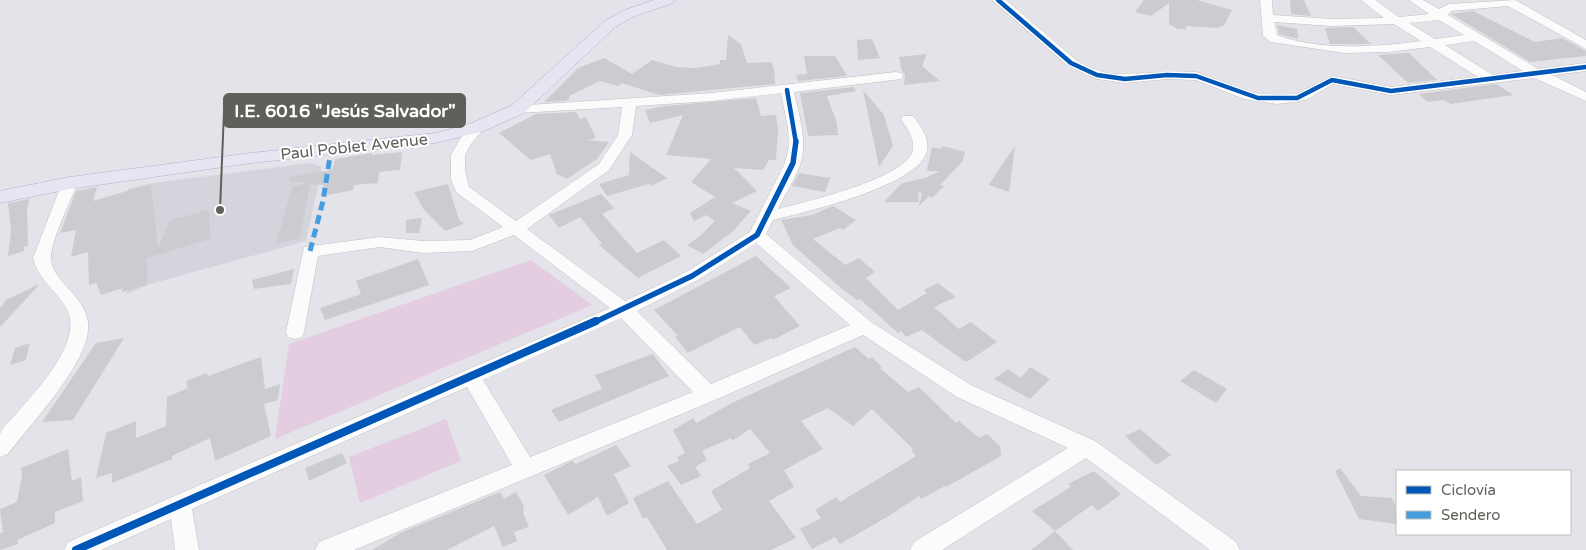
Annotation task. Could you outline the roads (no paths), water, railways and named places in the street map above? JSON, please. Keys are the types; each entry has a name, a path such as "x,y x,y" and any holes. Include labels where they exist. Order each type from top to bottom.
{"main road":[{"name":"Paul Poblet Avenue","path":"0,198 70,183 250,158 436,138 478,127 518,109 610,24 630,13 668,0"}],"street":[{"path":"998,0 1010,8 1061,57 1084,71 1107,78 1197,76 1267,100 1306,95 1332,80 1391,91 1428,88 1586,67"},
{"path":"1266,0 1269,36 1271,38 1324,49 1361,51 1433,44 1476,37"},
{"path":"1367,0 1397,21 1492,80"},
{"path":"1415,0 1536,74 1562,84 1586,98"},
{"path":"1441,16 1444,10 1449,8 1508,1 1586,45"},
{"path":"1267,18 1330,23 1397,21 1441,16"},
{"path":"518,109 787,90 896,76"},
{"path":"761,226 793,163 796,146 795,128 787,90"},
{"path":"295,332 310,251 380,242 422,247 472,246 515,229 604,167 624,135 630,102"},
{"path":"76,550 624,309 692,276 761,226 820,202 877,182 906,168 918,156 920,142 917,130 908,120"},
{"path":"478,127 462,143 457,156 456,173 462,189 624,309 708,394"},
{"path":"0,448 67,360 79,331 76,309 48,275 42,258 70,183"},
{"path":"761,226 864,327 964,391 1087,447 1228,550"},
{"path":"327,550 350,546 525,468 708,394 864,327"},
{"path":"472,376 525,468"},
{"path":"922,550 1087,447"},
{"path":"180,504 187,550"}],"place":[{"name":"I.E. 6016 \"Jesús Salvador\"","path":"220,210"}]}
